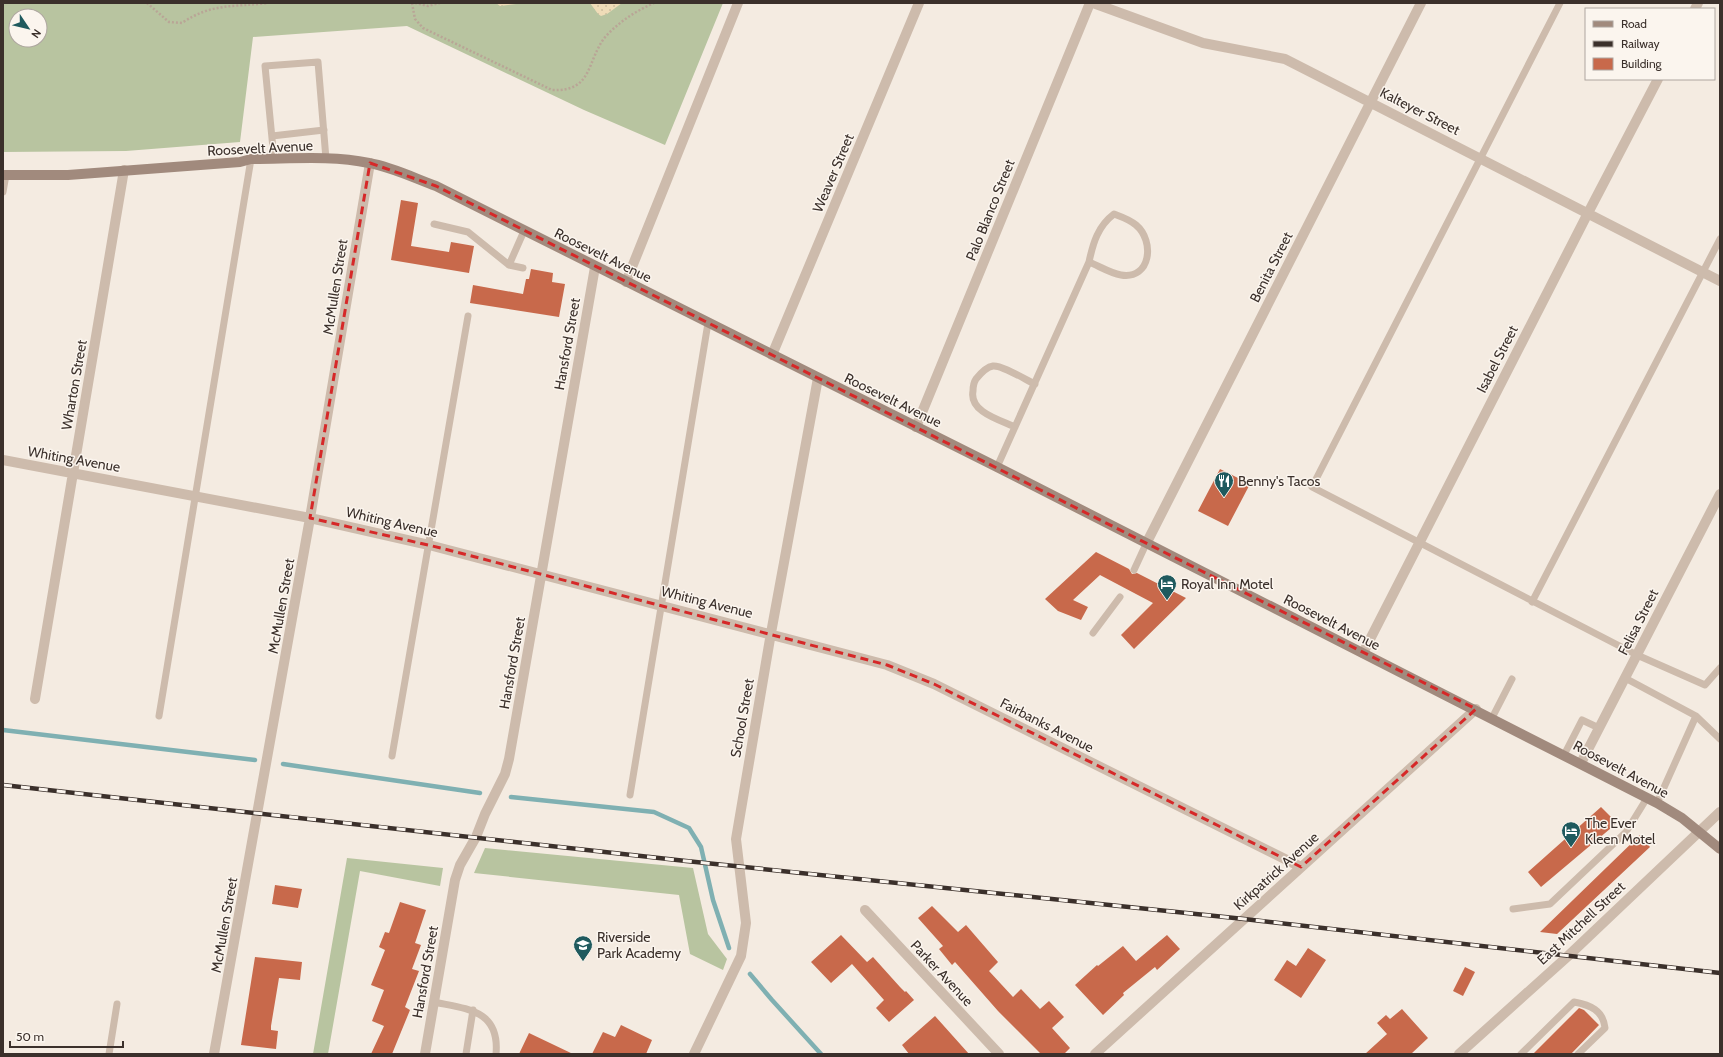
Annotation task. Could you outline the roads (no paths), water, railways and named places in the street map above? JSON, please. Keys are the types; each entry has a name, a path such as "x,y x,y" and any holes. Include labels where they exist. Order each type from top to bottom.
{"main road":[{"name":"Roosevelt Avenue","path":"4,175 68,175 240,162 251,159 326,159 370,163 384,166 436,186 595,267 997,467 1146,544 1564,754 1657,803 1699,831 1720,849"}],"street":[{"path":"626,282 738,3"},
{"name":"Weaver Street","path":"772,355 919,3"},
{"name":"Palo Blanco Street","path":"916,427 1090,3"},
{"name":"Kalteyer Street","path":"1093,3 1203,43 1286,59 1371,101 1720,281"},
{"name":"Benita Street","path":"1146,544 1421,3"},
{"name":"Isabel Street","path":"1363,653 1588,212 1657,80"},
{"name":"McMullen Street","path":"214,1054 310,518 370,163"},
{"name":"Wharton Street","path":"35,698 124,170"},
{"name":"Hansford Street","path":"425,1054 455,880 460,865 476,837 485,814 505,774 509,759 595,267"},
{"name":"School Street","path":"694,1054 741,956 745,941 746,923 736,839 771,633 818,378"},
{"name":"Whiting Avenue","path":"3,460 310,518 429,545 771,633"},
{"name":"Felisa Street","path":"1580,763 1720,494"},
{"name":"Fairbanks Avenue","path":"771,633 887,665 934,684 1301,867"},
{"name":"Kirkpatrick Avenue","path":"1096,1054 1476,709"},
{"name":"East Mitchell Street","path":"1459,1054 1567,957 1720,812"},
{"name":"Parker Avenue","path":"865,910 999,1054"}],"lane":[{"path":"1560,3 1312,487 1637,655 1705,685 1720,668"},
{"path":"274,159 265,66 318,62 326,159"},
{"path":"272,136 324,130"},
{"path":"159,716 251,159"},
{"path":"3,192 4,175"},
{"path":"997,467 1089,262 1098,231 1106,220 1114,214 1125,217 1137,226 1149,250 1147,260 1140,271 1134,274 1122,275 1089,262"},
{"path":"434,224 468,232 509,265 523,268"},
{"path":"509,265 524,231"},
{"path":"1532,602 1720,239"},
{"path":"392,756 468,316"},
{"path":"630,795 660,605 708,323"},
{"path":"1015,427 984,412 974,405 972,394 974,381 983,371 992,366 1001,368 1035,384"},
{"path":"1134,570 1146,544"},
{"path":"1093,633 1120,596"},
{"path":"1625,678 1696,716 1720,739"},
{"path":"1492,718 1512,679"},
{"path":"1657,803 1696,716"},
{"path":"1564,754 1582,720 1599,728"},
{"path":"1513,909 1550,904 1626,832 1647,798"},
{"path":"434,1002 474,1010 489,1020 495,1031 496,1054"},
{"path":"1521,1054 1574,1002 1590,1005 1604,1020 1605,1028 1578,1054"},
{"path":"109,1054 117,1004"},
{"path":"466,1054 474,1010"}],"waterway":[{"path":"3,730 255,760"},
{"path":"283,764 480,793"},
{"path":"511,797 654,812 689,828 701,847 713,900 729,948"},
{"path":"750,974 821,1054"}],"railway":[{"path":"3,785 686,861 1244,919 1720,973"}],"place":[{"name":"Benny's Tacos","path":"1224,498"},
{"name":"Royal Inn Motel","path":"1167,601"},
{"name":"The Ever Kleen Motel","path":"1571,848"},
{"name":"Riverside Park Academy","path":"583,962"}]}
